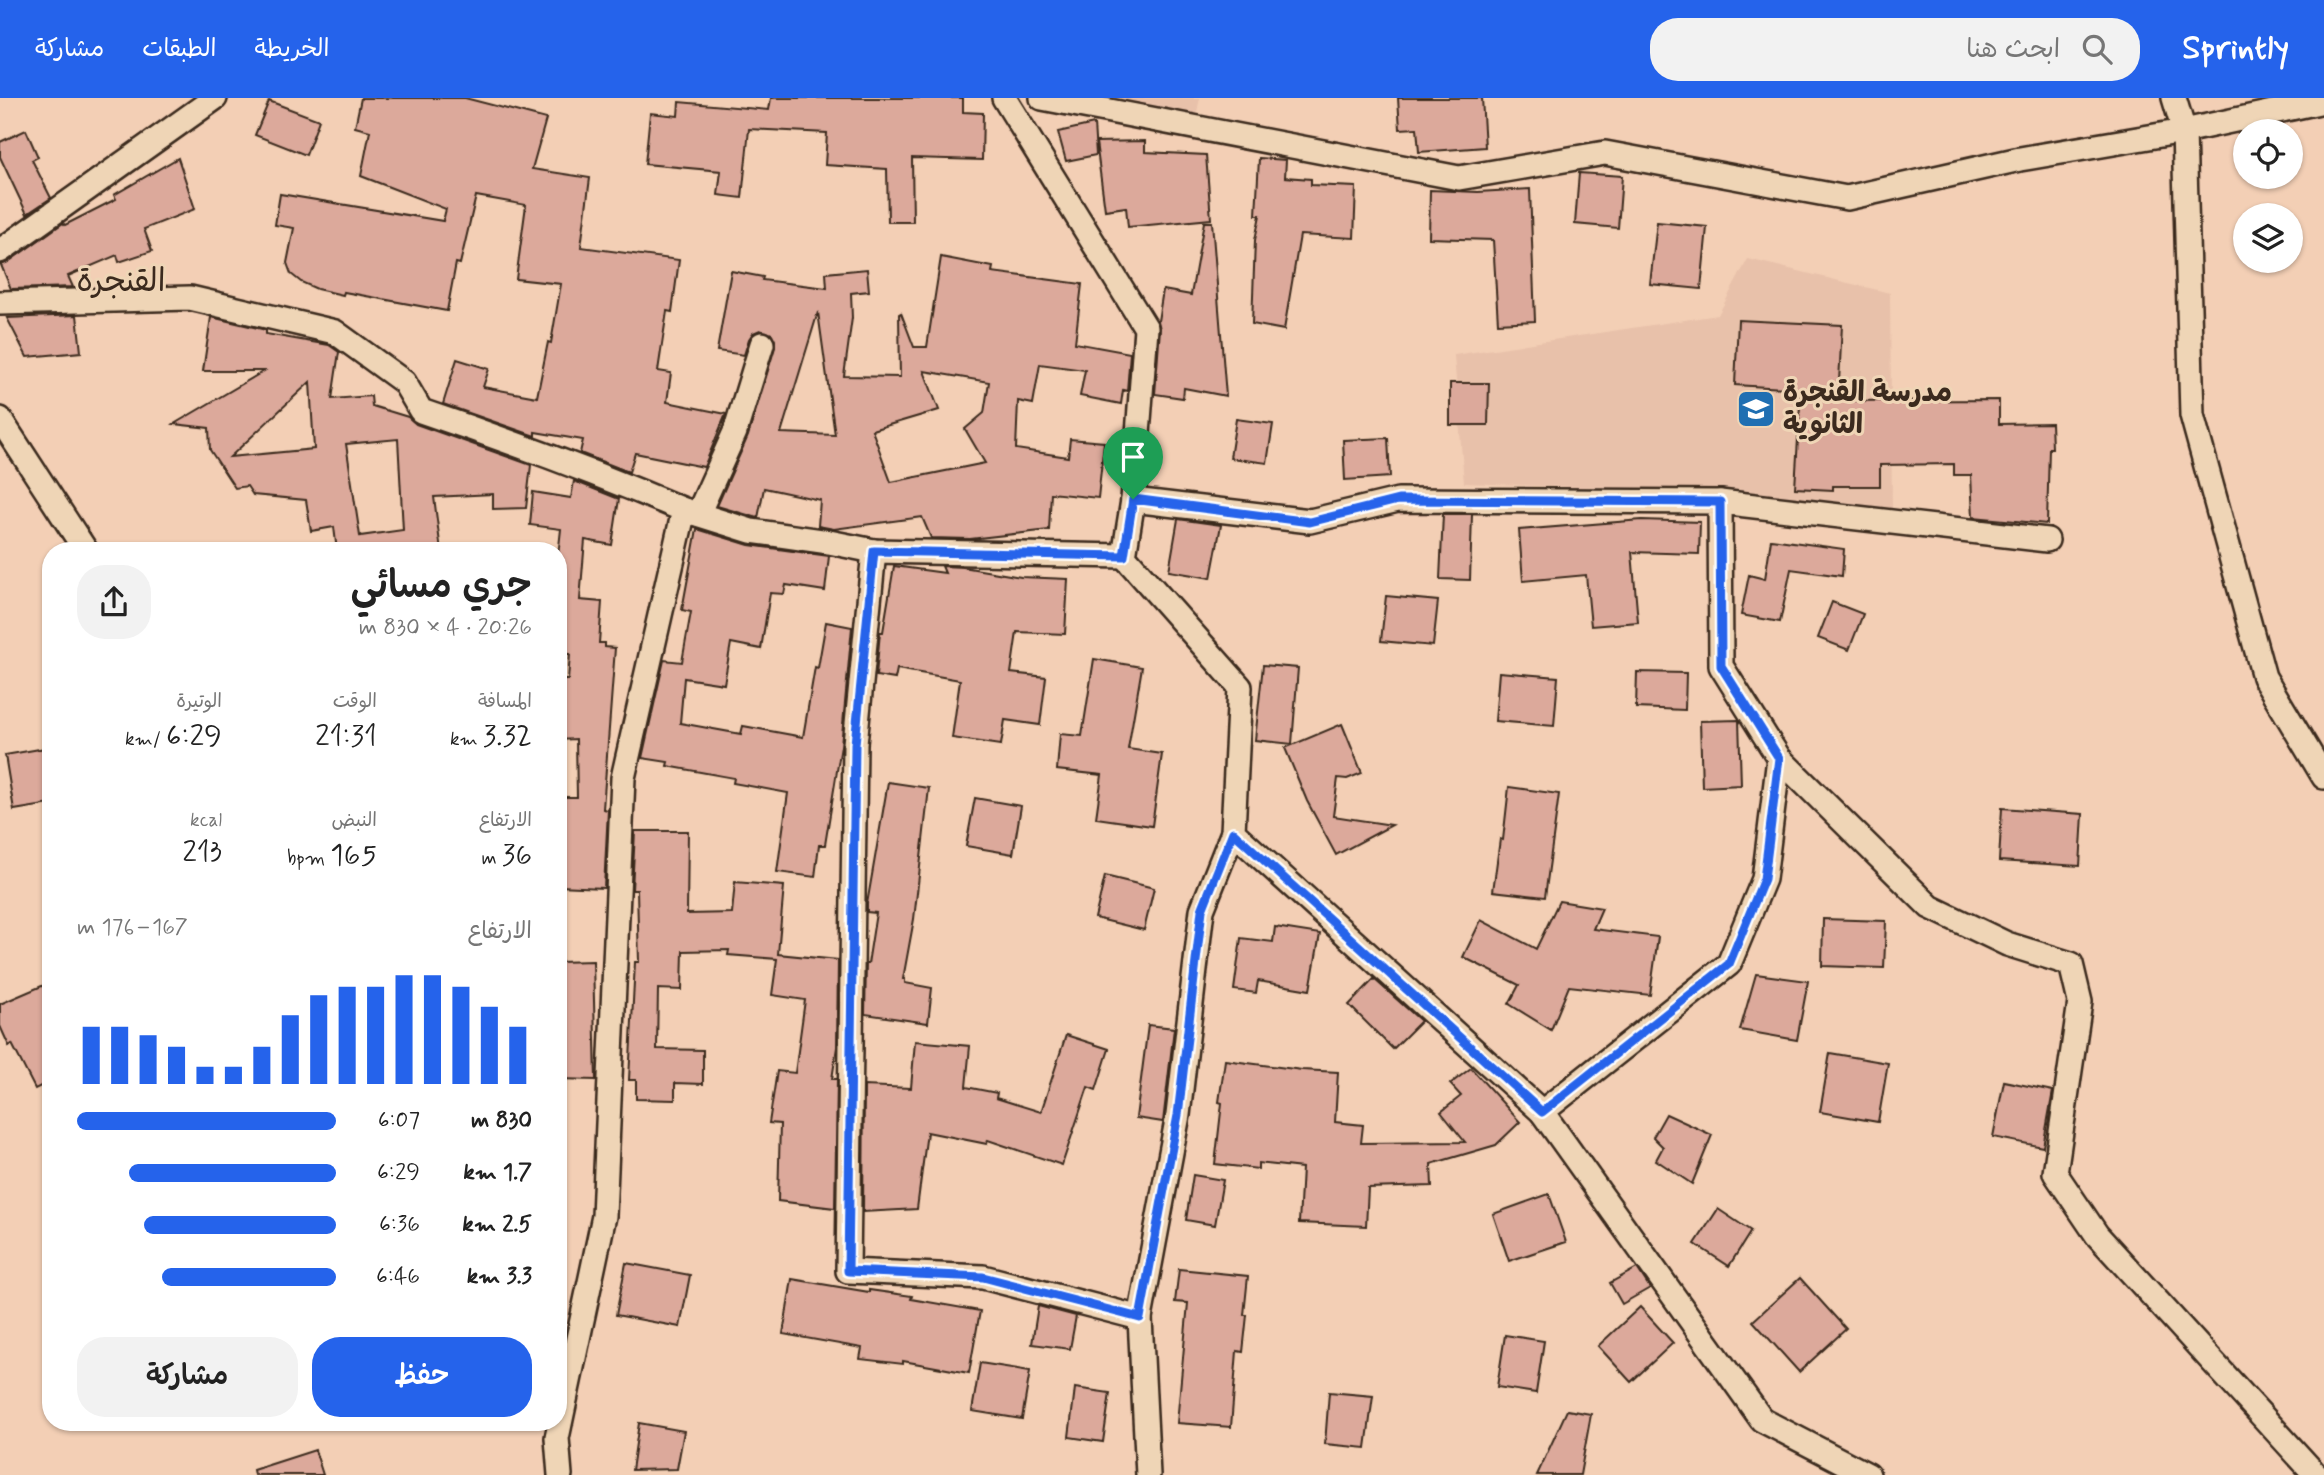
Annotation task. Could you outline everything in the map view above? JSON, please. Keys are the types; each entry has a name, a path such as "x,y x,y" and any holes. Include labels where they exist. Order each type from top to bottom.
{"street":[{"path":"0,251 215,98"},
{"path":"1004,98 1146,328 1133,499 1124,556"},
{"path":"1042,98 1459,178 1605,153 1847,198 2020,159 2185,131 2324,101"},
{"path":"2174,98 2185,131 2192,415 2264,677 2324,777"},
{"path":"0,303 190,298 335,332 404,382 421,411 507,440 691,512 751,531 874,551 1124,556 1240,687 1233,832 1202,910 1178,1115 1140,1318 1148,1475"},
{"path":"567,1391 604,1216 623,778 691,512 735,432 762,344"},
{"path":"0,419 80,542"},
{"path":"1133,499 1310,522 1398,500 1720,502 2047,540"},
{"path":"1720,502 1721,666 1779,758 1930,907 2007,944 2071,964 2080,1002 2054,1173 2097,1235 2316,1475"},
{"path":"874,551 855,744 848,1271 983,1277 1140,1318"},
{"path":"1542,1112 1729,964 1764,879 1779,758"},
{"path":"1233,832 1542,1112 1762,1420 1868,1475"},
{"path":"558,1431 560,1475"}],"shaded area":[{"path":"1068,98 1200,98 1196,117"},
{"path":"1748,259 1890,293 1892,513 1739,493 1464,483 1454,355 1718,315"}],"building":[{"path":"361,98 465,98 546,119 532,169 590,178 581,247 679,260 672,312 667,311 658,371 671,373 667,402 726,414 704,467 635,453 629,472 580,453 583,440 535,432 535,436 443,404 457,359 489,369 483,387 537,397 548,342 551,343 561,284 516,279 526,205 476,196 460,264 456,263 447,311 317,289 291,274 287,263 294,228 275,225 280,194 443,221 446,209 361,176 370,131 355,127"},
{"path":"771,98 963,98 963,112 983,113 982,160 912,158 913,222 888,222 887,169 825,165 827,133 749,129 742,198 718,195 721,171 645,164 650,113 678,116 679,102 769,110"},
{"path":"1398,98 1482,98 1485,147 1419,152 1417,128 1400,129"},
{"path":"269,101 319,120 306,155 255,135"},
{"path":"1094,124 1096,155 1066,161 1058,132"},
{"path":"26,130 38,157 32,160 51,198 27,214 0,157 0,142"},
{"path":"1145,141 1145,152 1206,155 1211,219 1128,227 1126,207 1105,210 1096,142"},
{"path":"178,158 195,209 144,229 152,251 119,262 117,255 68,276 73,287 11,289 1,265 63,223 65,225 116,199 114,195"},
{"path":"1259,158 1286,160 1285,177 1311,179 1311,185 1356,187 1354,238 1300,235 1284,330 1252,324 1255,240 1260,215 1256,215"},
{"path":"1579,173 1622,176 1618,228 1575,224"},
{"path":"1530,189 1535,321 1498,323 1493,240 1429,238 1430,190 1478,192"},
{"path":"1204,222 1212,222 1226,396 1184,388 1183,398 1155,394 1160,329 1158,321 1163,290 1191,295"},
{"path":"1657,222 1707,227 1701,289 1650,284"},
{"path":"941,257 993,267 992,272 1082,284 1075,343 1130,353 1127,391 1123,390 1121,404 1080,396 1085,370 1040,364 1033,404 1018,401 1016,449 1068,457 1070,439 1104,442 1098,498 1051,493 1049,530 970,539 931,538 922,517 834,529 818,526 820,500 764,488 758,518 717,506 748,436 775,347 772,334 760,330 753,333 749,339 744,355 717,351 731,271 763,277 762,280 827,288 826,273 867,269 869,291 851,293 852,318 844,376 900,377 901,313 914,347 927,347","holes":["818,312 835,435 781,433","924,371 989,382 984,413 965,429 985,463 891,482 872,430 939,410"]},
{"path":"77,315 81,352 27,357 7,318"},
{"path":"211,317 266,330 266,334 329,345 339,352 332,399 371,396 372,406 408,417 416,424 531,465 526,508 493,509 493,494 434,497 440,542 336,542 334,527 311,531 306,500 253,495 247,486 235,488 210,450 209,428 174,424 264,371 203,371","holes":["310,382 314,449 230,457","398,439 403,530 360,536 346,444"]},
{"path":"1738,320 1842,325 1838,401 1999,400 1999,424 2051,423 2047,524 1973,517 1971,475 1954,475 1954,464 1880,465 1880,486 1833,486 1833,490 1795,488 1801,389 1735,385"},
{"path":"1450,383 1489,383 1488,425 1450,425"},
{"path":"1236,419 1273,424 1267,463 1230,458"},
{"path":"1388,438 1390,477 1345,480 1343,440"},
{"path":"574,481 619,499 612,545 585,540 580,600 602,602 599,643 615,648 603,809 608,810 604,888 567,886 567,797 577,797 576,739 567,740 570,654 567,654 567,542 560,542 561,529 530,525 533,492 571,498"},
{"path":"1443,514 1472,514 1470,580 1440,579"},
{"path":"1178,519 1221,525 1211,578 1169,571"},
{"path":"1642,520 1700,522 1699,554 1632,552 1638,622 1591,626 1586,575 1523,581 1519,530"},
{"path":"697,529 749,545 829,556 825,591 786,585 784,594 770,593 761,649 731,643 724,684 684,678 680,723 741,734 743,726 803,737 826,622 852,627 841,746 825,845 819,845 815,877 777,872 788,793 733,783 734,778 667,766 668,762 642,758 664,660 682,662 691,612 682,610"},
{"path":"1771,539 1844,549 1842,576 1791,569 1780,622 1741,615 1749,575 1765,579"},
{"path":"894,566 945,573 942,566 963,567 1021,577 1068,579 1065,634 1017,632 1011,673 1046,677 1040,725 1005,720 1001,745 952,738 960,680 897,669 895,679 876,676 880,632 883,632"},
{"path":"1386,596 1438,601 1433,646 1381,641"},
{"path":"1832,602 1863,614 1849,650 1818,638"},
{"path":"1094,659 1142,667 1128,749 1162,754 1152,826 1096,818 1102,775 1057,770 1060,734 1082,736"},
{"path":"1263,665 1298,668 1292,744 1255,740"},
{"path":"1499,672 1558,677 1554,726 1495,721"},
{"path":"1637,672 1686,673 1685,710 1636,708"},
{"path":"1739,720 1741,785 1702,787 1700,721"},
{"path":"1342,724 1362,773 1347,779 1338,778 1333,816 1392,825 1336,855 1307,801 1285,748"},
{"path":"42,749 42,805 14,810 5,755"},
{"path":"888,782 929,788 914,919 903,979 905,983 932,988 928,1023 865,1014 866,964 876,913 867,912 867,904"},
{"path":"1509,787 1559,794 1545,897 1493,891 1500,839 1503,840"},
{"path":"975,798 1021,806 1013,854 966,846"},
{"path":"2002,808 2083,814 2080,866 1999,861"},
{"path":"635,831 688,831 687,914 732,913 735,882 784,886 778,954 838,960 837,1047 832,1079 837,1079 835,1208 778,1201 780,1124 769,1123 777,1071 795,1073 805,1000 772,995 777,959 728,955 729,950 683,951 682,990 658,989 657,1049 703,1050 703,1084 675,1083 675,1100 636,1099 636,1080 629,1080 635,962 639,962 637,890 632,890"},
{"path":"1105,876 1154,888 1144,930 1095,918"},
{"path":"1559,901 1602,908 1593,929 1658,937 1650,995 1569,986 1551,1030 1509,1004 1519,985 1463,957 1481,920 1536,949"},
{"path":"1823,919 1886,921 1884,968 1822,966"},
{"path":"1275,927 1320,934 1310,990 1258,981 1256,993 1234,990 1241,938 1273,942"},
{"path":"593,961 596,1080 567,1079 567,962"},
{"path":"1756,974 1808,981 1797,1040 1740,1030"},
{"path":"1374,979 1421,1021 1393,1049 1349,1005"},
{"path":"42,986 42,1086 35,1089 0,1026 0,1004"},
{"path":"1148,1025 1174,1028 1163,1122 1136,1118"},
{"path":"1066,1035 1109,1049 1096,1090 1088,1087 1062,1165 988,1140 987,1144 927,1132 917,1209 863,1212 864,1086 911,1088 915,1041 970,1046 966,1087 997,1093 996,1098 1041,1112"},
{"path":"1830,1053 1888,1063 1878,1122 1820,1112"},
{"path":"1225,1060 1338,1072 1335,1122 1363,1125 1361,1143 1465,1142 1441,1112 1461,1096 1450,1084 1471,1068 1520,1122 1496,1145 1431,1164 1432,1186 1368,1188 1366,1226 1299,1223 1302,1168 1258,1163 1258,1169 1215,1164"},
{"path":"2004,1081 2053,1091 2043,1147 1993,1137"},
{"path":"1666,1114 1712,1135 1692,1184 1656,1160 1663,1147 1653,1137"},
{"path":"1193,1175 1223,1180 1215,1225 1186,1220"},
{"path":"1549,1194 1566,1242 1509,1261 1493,1214"},
{"path":"1718,1209 1751,1231 1729,1266 1695,1244"},
{"path":"626,1263 690,1275 680,1327 616,1315"},
{"path":"1637,1268 1650,1288 1622,1304 1610,1283"},
{"path":"1179,1269 1248,1276 1243,1352 1237,1351 1231,1427 1177,1423 1188,1303 1175,1302"},
{"path":"1800,1278 1846,1329 1799,1372 1753,1321"},
{"path":"792,1279 912,1296 911,1299 980,1311 969,1373 903,1361 903,1364 860,1359 862,1348 783,1334"},
{"path":"1038,1306 1076,1316 1070,1349 1032,1344"},
{"path":"1640,1307 1673,1343 1631,1382 1598,1346"},
{"path":"1505,1335 1544,1341 1536,1393 1497,1387"},
{"path":"980,1363 1030,1371 1022,1419 972,1411"},
{"path":"1075,1388 1110,1393 1103,1442 1069,1437"},
{"path":"1329,1392 1373,1396 1366,1448 1325,1444"},
{"path":"1567,1410 1591,1414 1580,1475 1537,1475"},
{"path":"639,1423 684,1431 677,1469 632,1470"},
{"path":"315,1450 323,1475 254,1475 253,1470"}],"place":[{"name":"مدرسة القنجرة الثانوية","path":"1756,409"}],"district":[{"name":"القنجرة","path":"121,282"}],"route":[{"path":"1133,499 1310,522 1398,500 1720,502 1721,666 1779,758 1764,879 1729,964 1542,1112 1233,832 1202,910 1178,1115 1140,1318 983,1277 848,1271 855,744 874,551 1124,556 1133,499"}]}
